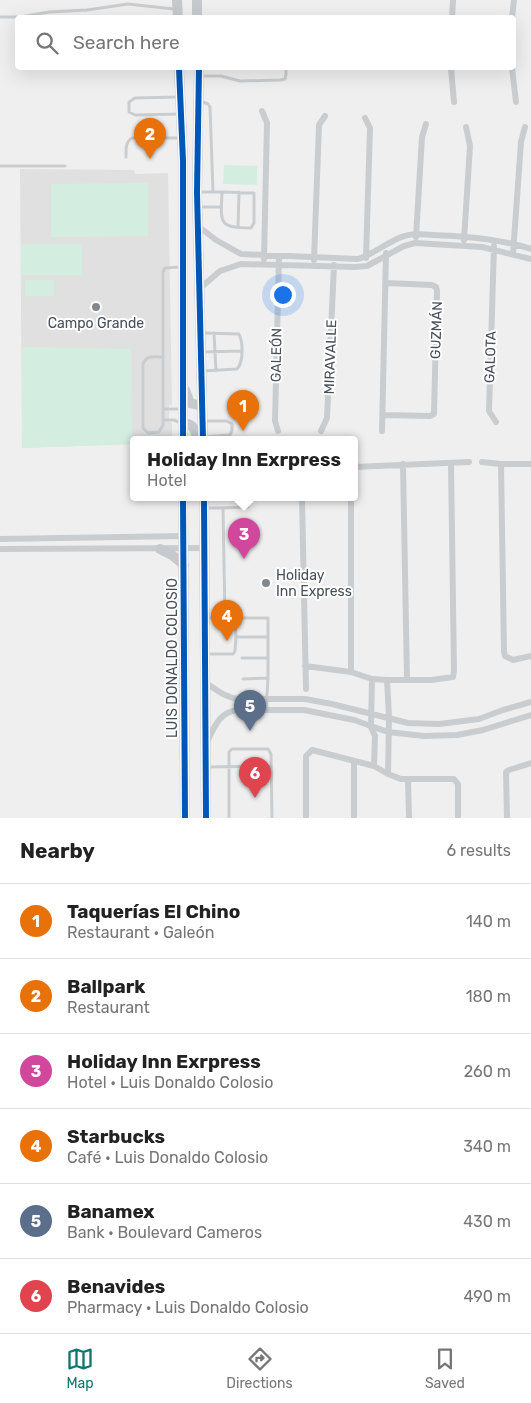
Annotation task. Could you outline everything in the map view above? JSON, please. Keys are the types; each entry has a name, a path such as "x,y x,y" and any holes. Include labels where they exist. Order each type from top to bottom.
{"main road":[{"path":"192,0 197,15"},
{"path":"197,0 197,15"},
{"path":"179,70 183,161 183,436"},
{"path":"199,70 200,101 197,192 202,372 201,436"},
{"path":"183,161 188,172 198,176"},
{"path":"183,382 190,403 202,406"},
{"path":"183,423 193,426 199,436"},
{"name":"LUIS DONALDO COLOSIO","path":"183,501 185,817"},
{"path":"204,503 206,818"},
{"path":"160,550 172,555 184,565"}],"street":[{"path":"452,15 453,0"},
{"path":"512,15 514,0"},
{"path":"451,70 454,102"},
{"path":"512,70 516,102"},
{"path":"262,111 267,123 264,265"},
{"path":"314,266 319,125 325,116"},
{"path":"365,118 370,128 367,266"},
{"path":"416,243 422,136 426,124"},
{"path":"463,246 470,146 466,127"},
{"path":"513,254 521,142 526,127"},
{"path":"198,226 216,240 241,254 264,256 358,259 405,235 416,234 494,240 531,249"},
{"name":"GALOTA","path":"494,240 488,411 496,422"},
{"path":"199,289 220,272 241,264 333,268 367,266 404,246 416,243 494,249 531,259"},
{"path":"382,431 386,283 386,255 384,246"},
{"path":"241,254 241,264"},
{"name":"GALEÓN","path":"278,431 275,421 279,256"},
{"name":"MIRAVALLE","path":"321,431 327,418 334,259"},
{"name":"GUZMÁN","path":"383,415 430,416 434,414 437,291 436,287 432,285 386,283"},
{"path":"358,467 469,462"},
{"path":"482,462 531,464"},
{"path":"403,464 407,680"},
{"path":"305,666 351,672 387,680 448,679 453,677 451,464"},
{"path":"501,464 504,652 505,656 513,660 531,656"},
{"path":"302,501 306,689"},
{"path":"350,501 351,672"},
{"path":"0,539 184,536"},
{"path":"55,538 55,550"},
{"path":"0,550 160,550 204,548"},
{"path":"372,678 371,727 374,736 374,766"},
{"path":"387,680 389,717 388,774"},
{"path":"206,683 220,694 238,699 305,699 389,717 408,723 431,724 479,719 531,702"},
{"path":"304,710 305,699"},
{"path":"207,743 217,722 232,711 304,710 354,720 388,732 442,736 483,730 531,715"},
{"path":"479,719 483,730"},
{"path":"306,818 306,756 312,750 374,766 388,774 408,779 456,780 458,784 458,818"},
{"path":"354,762 354,818"},
{"path":"506,818 506,772 531,764"},
{"path":"408,779 409,818"}],"lane":[{"path":"32,15 128,4 178,9"},
{"path":"0,17 15,17"},
{"path":"199,70 240,81 280,80 285,78 286,70"},
{"path":"221,76 222,70"},
{"path":"180,97 135,98 129,102 132,114 180,114"},
{"path":"200,101 208,104 210,107 213,192"},
{"path":"126,157 128,140 132,138 182,138"},
{"path":"0,166 65,166"},
{"path":"197,192 213,192 222,192 239,192 254,193 254,224 251,228 230,227 224,223 221,218 222,192"},
{"path":"238,228 239,192"},
{"path":"198,207 221,207"},
{"path":"162,357 148,357 144,359 142,364 143,428 148,433 158,432 163,420 163,272 165,268 183,267"},
{"path":"200,333 239,334 241,338 241,362 237,368 202,372"},
{"path":"214,333 216,371"},
{"path":"201,352 241,351"},
{"path":"163,409 183,409"},
{"path":"163,420 174,420 183,423"},
{"path":"202,421 230,422 233,427 232,432 226,436"},
{"path":"204,503 223,508 248,507"},
{"path":"223,508 225,618"},
{"path":"205,618 267,617 268,678 266,710"},
{"path":"205,654 233,654 236,637 235,618"},
{"path":"236,637 268,636"},
{"path":"242,658 268,658"},
{"path":"243,679 268,678"},
{"path":"229,818 228,755 232,749 268,749 271,752 272,818"},
{"path":"207,767 272,766"}],"shaded area":[{"name":"Campo Grande","path":"20,169 134,170 135,174 168,173 172,405 169,405 169,421 172,423 172,436 130,436 130,444 22,448"}],"green space":[{"path":"224,165 257,166 257,185 223,184"},
{"path":"148,183 148,236 51,237 51,184"},
{"path":"21,244 82,244 82,275 21,275"},
{"path":"25,280 54,280 54,296 25,296"},
{"path":"22,347 131,349 132,436 130,436 130,444 22,448"}],"cycle path":[{"path":"179,70 183,161 183,436"},
{"path":"199,70 197,192 203,436"},
{"path":"183,501 185,818"},
{"path":"204,501 206,818"}],"place":[{"name":"Ballpark","path":"150,159"},
{"name":"Campo Grande","path":"96,307"},
{"name":"Taquerías El Chino","path":"243,431"},
{"name":"Holiday Inn Exrpress","path":"244,559"},
{"name":"Holiday Inn Express","path":"266,583"},
{"name":"Starbucks","path":"227,641"},
{"name":"Banamex","path":"250,731"},
{"name":"Benavides","path":"255,798"}]}
